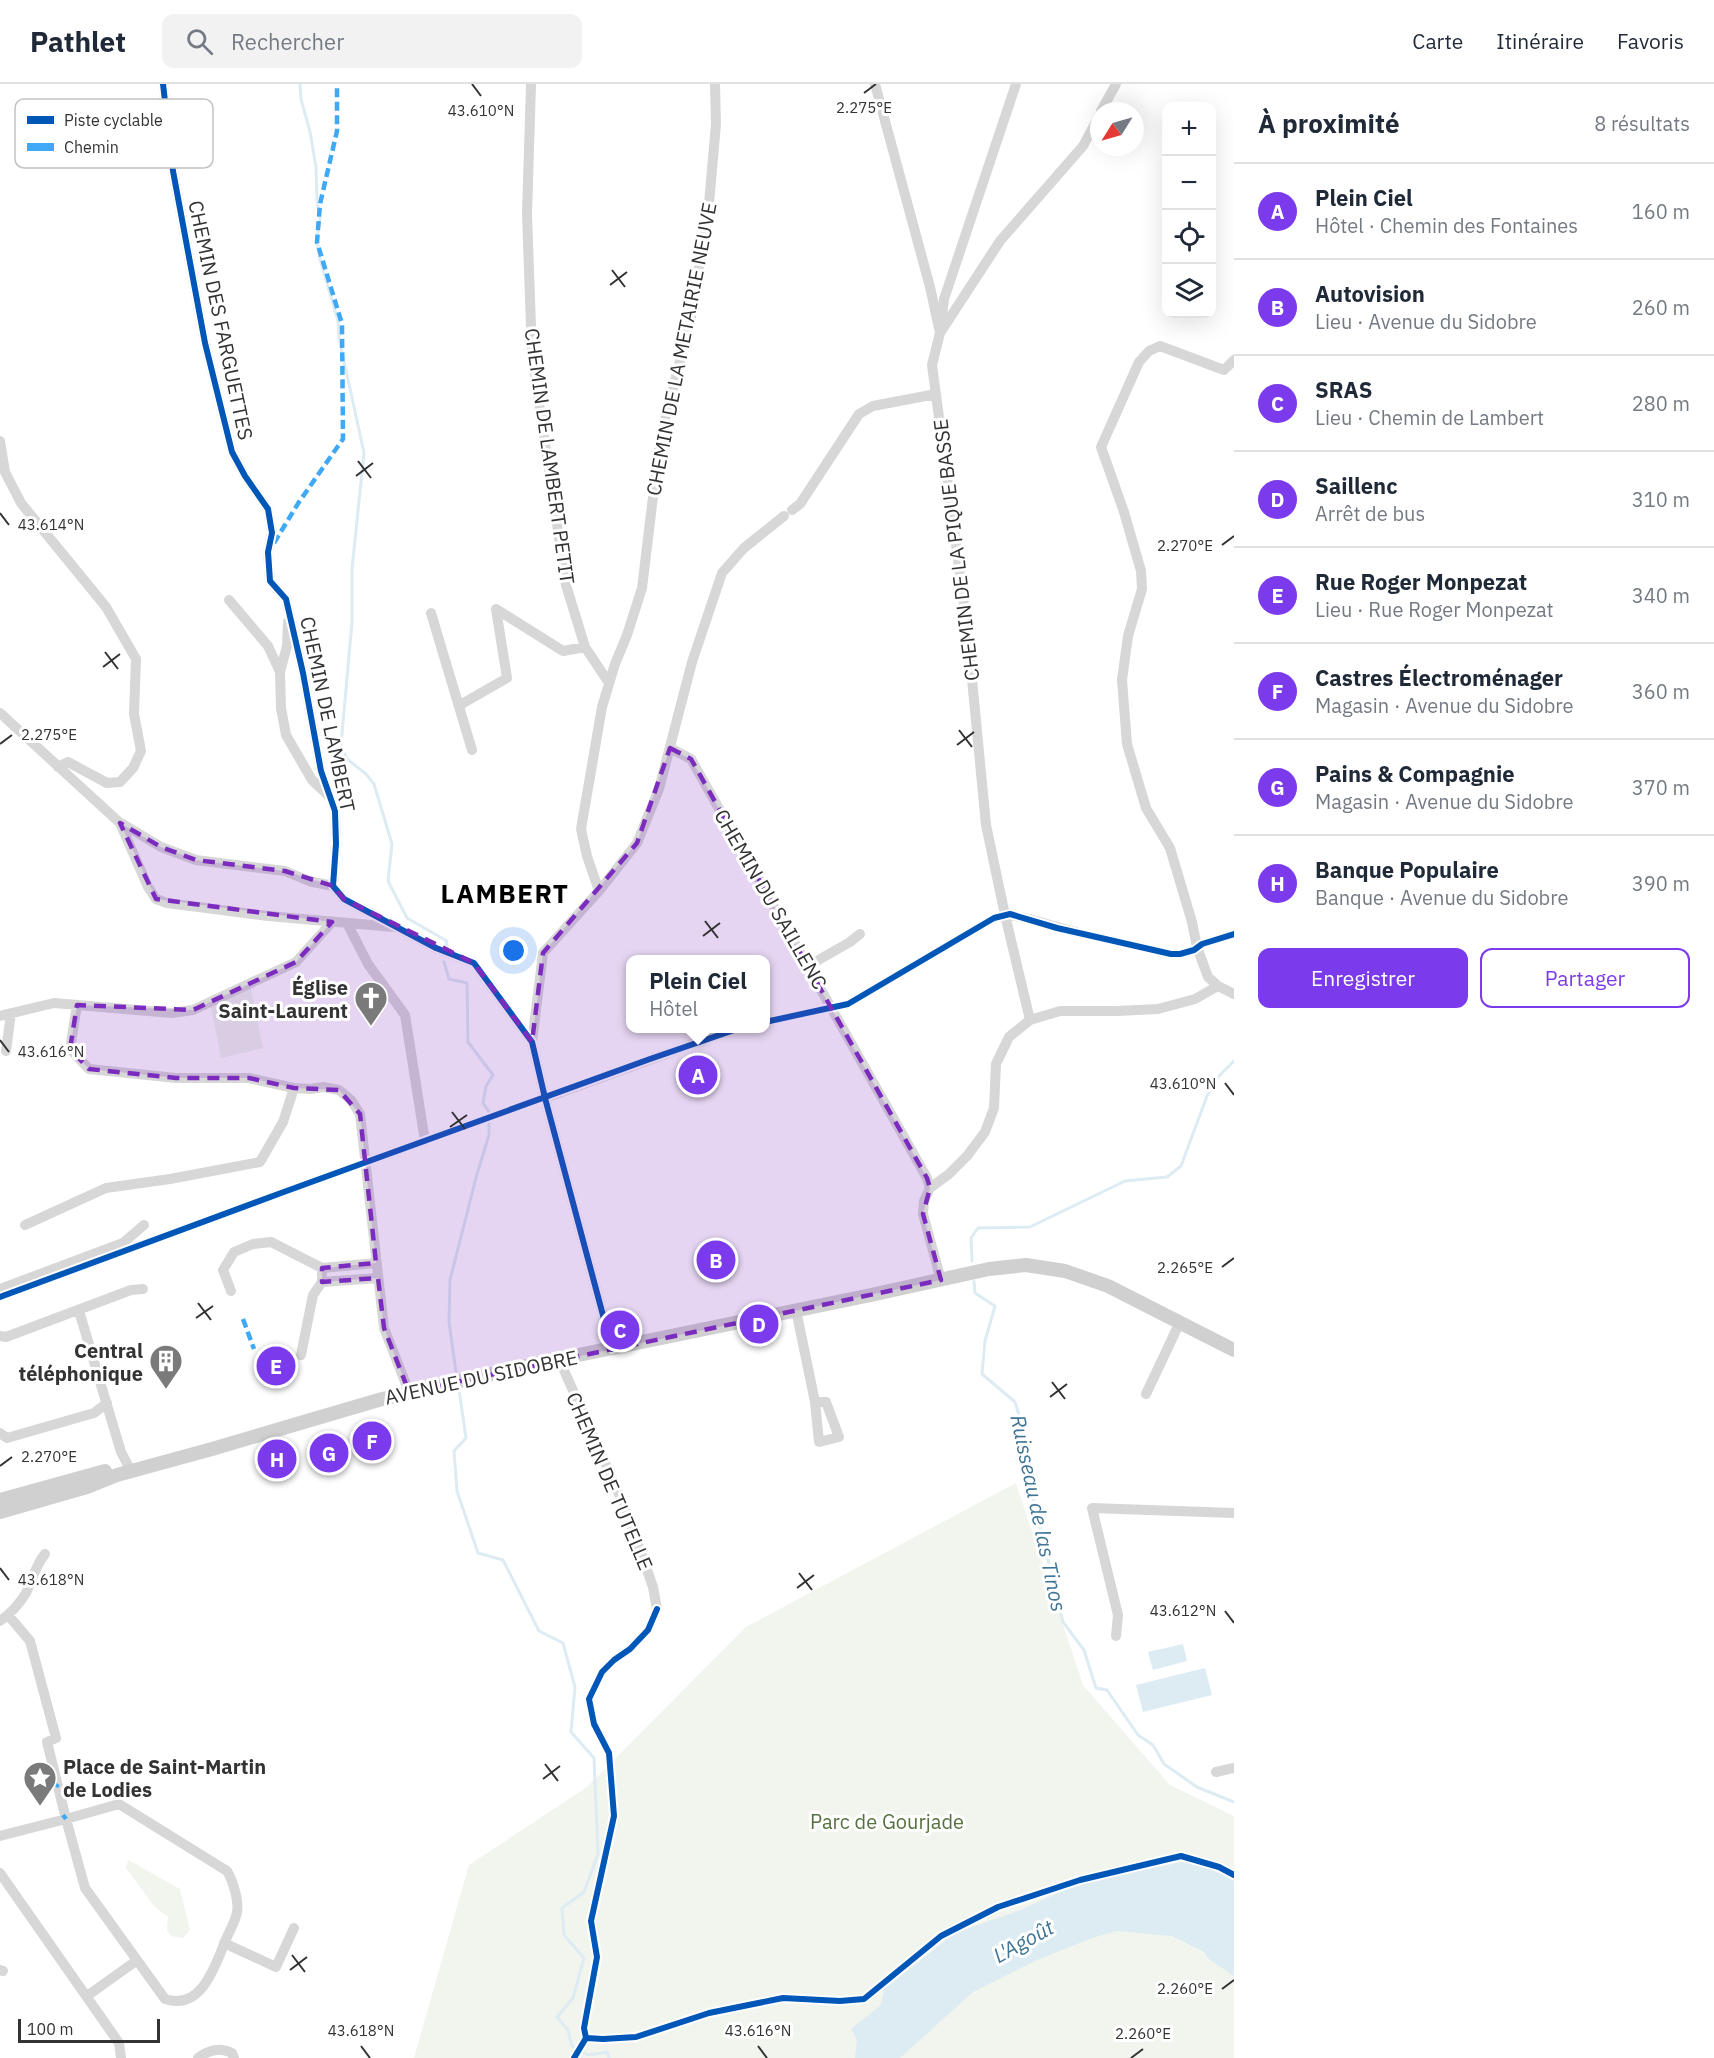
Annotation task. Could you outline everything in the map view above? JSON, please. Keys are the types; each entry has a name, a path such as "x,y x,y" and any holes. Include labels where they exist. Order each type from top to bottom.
{"main road":[{"name":"AVENUE DU SIDOBRE","path":"0,1512 131,1471 409,1392 989,1269 1026,1265 1065,1271 1108,1286 1234,1350"},
{"name":"AVENUE DU SIDOBRE","path":"0,1500 113,1469 131,1471"}],"street":[{"name":"CHEMIN DES FARGUETTES","path":"163,84 165,99"},
{"name":"CHEMIN DE LAMBERT PETIT","path":"531,84 527,214 532,356 566,585 585,646 609,683"},
{"name":"CHEMIN DE LA METAIRIE NEUVE","path":"598,891 581,829 609,683 642,588 660,439 690,322 708,215 716,124 715,84"},
{"name":"CHEMIN DE LA PIQUE BASSE","path":"874,84 930,287 940,333 932,366 967,627 986,825 1030,1020"},
{"path":"940,333 944,299 1016,84"},
{"path":"1106,102 1116,84"},
{"path":"940,333 1000,241 1083,147 1090,133"},
{"name":"CHEMIN DES FARGUETTES","path":"173,168 205,342 232,452 245,476 268,509 272,533 268,552"},
{"path":"1233,992 1218,986 1208,977 1170,848 1146,808 1127,744 1122,680 1128,636 1142,589 1141,571 1124,512 1101,447 1139,362 1149,351 1160,346 1224,370 1234,360"},
{"path":"612,1349 544,1098 532,1042 543,953 638,843 659,789 692,662 722,573 744,548 800,504 859,414 873,405 936,394"},
{"path":"0,441 5,472 21,503 106,607 135,659 134,714 141,751 133,768 120,782 107,783 68,762 58,767"},
{"name":"CHEMIN DE LAMBERT","path":"268,552 270,581 286,599 303,673 321,771 335,811 336,844 333,886"},
{"path":"229,600 268,646 280,672"},
{"path":"460,705 507,678 496,609 563,651 585,646"},
{"path":"289,612 287,646 280,672 281,708 286,735 312,780 330,797"},
{"path":"431,613 472,750"},
{"path":"0,713 120,823 161,847 196,860 285,871 309,881 333,886 344,899 436,948 474,963 532,1042"},
{"name":"CHEMIN DU SAILLENC","path":"670,748 691,759 917,1159 930,1188"},
{"path":"120,823 148,887 156,899 167,903 347,924 400,927"},
{"path":"1005,915 1010,914 1076,932"},
{"path":"6,1051 5,1014 54,1003 172,1013 193,1010 296,962 332,922"},
{"path":"347,924 368,964 405,1015 425,1141"},
{"path":"808,966 860,934"},
{"path":"941,1280 923,1214 924,1201 930,1188 968,1156 985,1132 994,1108 996,1064 1010,1037 1030,1020 1060,1011 1158,1009 1195,999 1218,986"},
{"path":"77,1005 70,1049 89,1069 176,1078 249,1078 294,1088 323,1087 339,1090 351,1100 360,1114 384,1328 409,1392"},
{"path":"544,1098 723,1033"},
{"path":"26,1225 106,1188 260,1162 283,1122 294,1088"},
{"path":"0,1289 123,1243 144,1225"},
{"path":"231,1291 223,1270 234,1252 253,1244 271,1242 322,1268 376,1263"},
{"path":"301,1354 313,1295 322,1282 322,1268"},
{"path":"322,1282 378,1278"},
{"path":"0,1336 6,1337 131,1290 143,1289"},
{"path":"796,1310 815,1402"},
{"path":"79,1311 121,1452 131,1471"},
{"path":"1146,1394 1180,1322"},
{"name":"CHEMIN DE TUTELLE","path":"559,1359 626,1509 653,1587 657,1609"},
{"path":"0,1433 7,1438 18,1435 94,1413 107,1403"},
{"path":"1116,1636 1118,1615 1092,1508 1234,1513"},
{"path":"0,1836 66,1818 119,1804 227,1871 233,1881 237,1912 207,1983 188,2000 176,2002 165,1999 85,1888 66,1818 47,1742 56,1738 30,1641 4,1618 26,1593 37,1563 45,1554"},
{"path":"1216,1772 1234,1767"},
{"path":"0,1873 119,2043 121,2058"},
{"path":"224,1943 276,1966 294,1928"},
{"path":"87,1996 136,1961"},
{"path":"198,2058 212,2050 223,2049 232,2053 234,2058"}],"highlighted area":[{"path":"670,748 691,759 927,1178 930,1188 923,1214 941,1280 409,1392 384,1328 378,1278 322,1282 322,1268 376,1263 360,1114 339,1090 294,1088 249,1078 176,1078 89,1069 70,1049 77,1005 193,1010 296,962 332,922 156,899 120,823 161,847 196,860 285,871 333,886 344,899 474,963 532,1042 543,953 637,843"}],"green space":[{"path":"251,988 263,1048 221,1058 211,1007"},
{"name":"Parc de Gourjade","path":"1016,1483 1083,1685 1170,1785 1234,1816 1234,2058 414,2058 469,1865 587,1787 746,1627"},
{"path":"128,1860 180,1889 190,1930 183,1938 171,1936 167,1930 168,1917 154,1906 126,1868"}],"water":[{"path":"1183,1644 1187,1661 1153,1670 1148,1652"},
{"path":"1205,1668 1212,1695 1143,1712 1136,1685"},
{"name":"L'Agoût","path":"1182,1862 1207,1867 1234,1881 1234,1976 1210,1960 1204,1952 1172,1936 1117,1931 1092,1938 1037,1960 973,1992 900,2058 855,2058 857,2040 851,2029 881,2005 884,1989 955,1933 1018,1911 1078,1884"}],"waterway":[{"path":"300,84 301,99 316,167 320,219 317,238 319,256 338,321 339,338 364,453 352,569 352,622 341,745 347,759 366,774 374,784 392,844 388,881 407,918 447,941 446,947"},
{"path":"444,962 449,979 467,983 468,1042 493,1075 486,1086 483,1103 489,1112 489,1135 450,1280 449,1322 456,1372"},
{"name":"Ruisseau de las Tinos","path":"972,1261 971,1238 978,1228 1030,1227 1125,1181 1167,1177 1181,1166 1207,1096 1218,1077 1234,1061"},
{"name":"Ruisseau de las Tinos","path":"974,1281 975,1293 995,1306 985,1341 982,1374 1015,1402 1024,1431 1029,1481 1063,1622 1084,1650 1096,1688 1107,1690 1138,1735 1153,1745 1164,1764 1197,1787 1234,1802"},
{"path":"459,1390 466,1438 454,1451 457,1491 478,1553 503,1560 539,1631 563,1643 575,1687 571,1732 594,1758 598,1854 584,1892 562,1908 564,1935 584,1958 573,1998 557,2017 568,2030 572,2046 588,2055 607,2052 609,2058"}],"marked path":[{"path":"274,543 299,502 343,439 342,324 317,242 320,204 337,131 337,84"},
{"path":"243,1319 254,1349"},
{"path":"63,1815 66,1819"}],"cycle path":[{"path":"163,84 165,99"},
{"path":"173,168 205,343 232,452 245,476 268,509 272,533 268,552 270,581 286,599 303,673 321,771 335,811 336,844 333,886 344,899 436,948 474,963 532,1042 612,1349"},
{"path":"770,1021 848,1004 994,918 1010,914 1057,928 1171,954 1194,950 1202,944 1234,934"},
{"path":"0,1297 725,1033"},
{"path":"586,2038 584,2028 597,1957 591,1921 614,1816 609,1753 594,1724 589,1699 602,1672 630,1649 648,1630 657,1609"},
{"path":"574,2058 586,2038 636,2037 709,2013 783,1998 840,2001 864,1999 941,1936 998,1907 1080,1880 1181,1856 1219,1867 1234,1875"}],"place":[{"name":"Église Saint-Laurent","path":"371,1027"},
{"name":"Plein Ciel","path":"698,1075"},
{"name":"Autovision","path":"716,1260"},
{"name":"Saillenc","path":"759,1324"},
{"name":"SRAS","path":"620,1330"},
{"name":"Rue Roger Monpezat","path":"276,1366"},
{"name":"Central téléphonique","path":"166,1390"},
{"name":"Castres Électroménager","path":"372,1441"},
{"name":"Pains & Compagnie","path":"329,1453"},
{"name":"Banque Populaire","path":"277,1459"},
{"name":"Place de Saint-Martin de Lodies","path":"40,1807"}],"district":[{"name":"LAMBERT","path":"505,893"}]}
